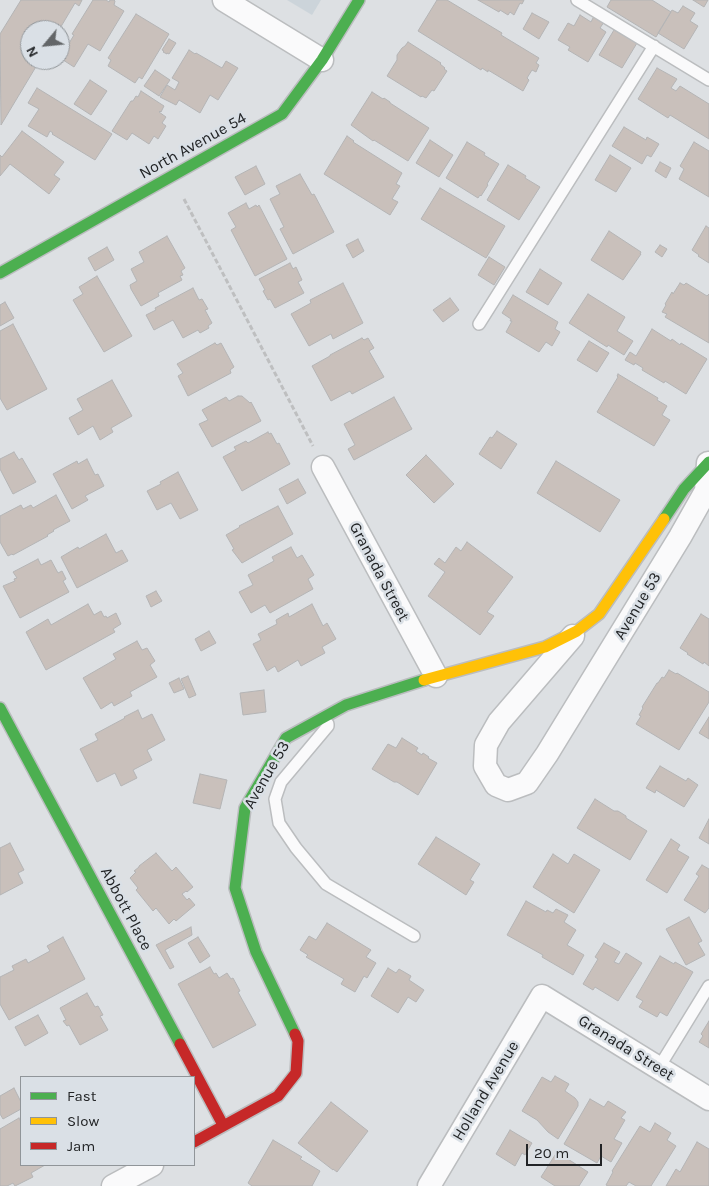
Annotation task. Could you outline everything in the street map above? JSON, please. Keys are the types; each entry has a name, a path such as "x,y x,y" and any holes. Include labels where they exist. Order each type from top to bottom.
{"street":[{"path":"224,0 322,60"},
{"name":"North Avenue 54","path":"0,273 282,114 322,60 359,0"},
{"name":"Avenue 53","path":"577,631 499,722 486,745 485,766 496,785 508,790 527,783 547,754 680,537 706,491 709,463"},
{"name":"Avenue 53","path":"195,1141 278,1096 296,1073 298,1041 256,952 235,888 245,808 286,738 346,705 436,676 545,647 577,631 599,614 684,490 709,463"},
{"name":"Granada Street","path":"323,467 436,676"},
{"name":"Abbott Place","path":"0,708 224,1125"},
{"name":"Granada Street","path":"542,996 709,1099"},
{"name":"Holland Avenue","path":"429,1186 542,996"},
{"path":"113,1186 150,1166"}],"lane":[{"path":"578,0 709,80"},
{"path":"479,324 654,46"},
{"path":"328,715 328,726 280,782 275,799 279,823 296,848 326,884 414,936"},
{"path":"658,1069 709,986"}],"path":[{"path":"172,176 323,467"}],"shaded area":[{"path":"287,0 321,0 312,15"}],"building":[{"path":"21,0 82,0 79,6 75,3 65,20 20,20 20,70 34,70 1,125 0,34"},
{"path":"93,0 106,0 109,2 114,0 114,5 124,11 100,51 88,44 74,67 70,64 70,42 74,35 72,34"},
{"path":"437,0 447,0 539,58 536,63 539,65 536,72 532,70 523,91 488,70 488,72 482,68 481,70 418,31"},
{"path":"478,0 524,0 522,4 520,3 514,15 510,12 508,15"},
{"path":"611,0 652,0 671,12 656,37 607,7"},
{"path":"693,0 708,0 704,7"},
{"path":"683,6 695,13 690,21 698,26 684,49 658,33 672,10 678,13"},
{"path":"532,13 549,22 539,39 523,29"},
{"path":"136,14 169,34 142,79 139,77 135,83 108,66 111,60 108,58"},
{"path":"580,15 591,22 594,16 604,22 600,28 606,32 588,62 568,50 570,47 558,40 568,23 574,26"},
{"path":"614,30 637,43 622,68 599,55"},
{"path":"169,39 176,43 169,54 167,54 162,50"},
{"path":"408,42 441,63 447,71 434,91 432,90 426,98 421,97 387,76 397,60 397,55"},
{"path":"189,50 222,68 226,61 238,68 218,100 210,95 200,113 179,100 176,105 160,97 167,85 175,90 179,82 172,78"},
{"path":"657,68 677,79 671,88 676,91 680,86 709,104 709,139 670,115 668,118 638,99"},
{"path":"155,70 170,80 159,96 144,86"},
{"path":"90,80 107,91 91,115 74,104"},
{"path":"37,88 112,134 95,160 50,131 47,137 28,126 39,109 28,103"},
{"path":"141,91 164,106 161,112 159,112 166,117 162,123 166,126 158,139 154,136 149,144 132,133 127,140 112,131 131,101 136,96 138,97"},
{"path":"372,92 429,128 408,161 373,141 351,125"},
{"path":"624,127 646,140 647,137 659,144 651,157 647,155 642,164 612,146"},
{"path":"22,131 64,162 54,175 60,179 49,194 10,164 0,176 0,155 2,157"},
{"path":"347,136 353,142 402,173 396,184 400,186 392,199 398,202 390,215 324,174"},
{"path":"430,140 453,155 439,177 416,163"},
{"path":"467,142 499,164 488,185 478,198 446,178"},
{"path":"694,142 709,151 709,197 679,179 684,169 680,166"},
{"path":"610,155 631,168 616,192 595,180"},
{"path":"660,162 671,168 666,178 655,171"},
{"path":"508,165 540,187 519,220 487,200"},
{"path":"256,166 265,184 245,195 235,177"},
{"path":"300,174 312,195 314,194 334,232 293,254 280,229 284,227 270,199 280,194 276,186"},
{"path":"440,188 505,226 486,258 421,219"},
{"path":"246,203 249,209 259,205 287,259 255,276 231,230 236,227 228,213"},
{"path":"706,226 709,228 709,263 692,250"},
{"path":"609,231 641,252 623,280 591,260"},
{"path":"167,236 185,268 181,271 183,275 180,276 182,280 158,293 159,296 141,306 131,289 130,285 137,281 131,269 144,262 139,252"},
{"path":"358,239 364,251 353,258 346,245"},
{"path":"660,245 667,249 662,257 655,252"},
{"path":"107,247 114,260 95,271 88,258"},
{"path":"489,257 505,267 494,285 478,275"},
{"path":"290,263 293,269 296,267 302,280 298,282 304,293 275,308 263,291 265,290 259,279"},
{"path":"540,269 562,283 548,305 526,292"},
{"path":"97,276 132,336 104,352 73,300 83,294 79,287"},
{"path":"343,283 363,323 333,339 331,334 309,346 291,314 311,303 310,300"},
{"path":"680,283 684,285 686,283 707,296 709,294 709,343 665,317 667,314 662,312 672,292 673,294"},
{"path":"193,288 199,300 202,299 208,309 205,310 212,323 208,326 209,328 200,333 198,330 183,338 173,320 154,330 146,315 156,310 155,308"},
{"path":"588,294 625,317 617,331 633,341 624,355 608,345 607,347 569,323"},
{"path":"513,295 558,322 555,329 560,332 552,346 546,342 539,352 506,332 512,321 502,313"},
{"path":"450,298 459,310 443,322 433,310"},
{"path":"5,302 14,318 0,326 0,305"},
{"path":"13,324 47,389 7,410 0,398 0,331"},
{"path":"652,329 671,341 672,339 680,345 681,343 707,359 686,394 642,370 643,368 635,363 634,365 625,360 630,352 636,356"},
{"path":"362,338 364,340 368,338 374,348 369,351 384,377 352,394 350,391 331,401 312,366"},
{"path":"589,341 609,353 597,372 577,360"},
{"path":"215,343 217,345 221,343 234,367 230,370 231,373 188,396 178,376 183,373 177,364"},
{"path":"618,374 658,398 657,400 667,406 662,415 670,420 654,446 597,412"},
{"path":"112,380 132,416 111,428 113,432 100,440 93,426 78,435 69,418 83,410 77,399"},
{"path":"242,396 251,402 261,421 212,447 199,424 208,420 202,410 226,397 229,401"},
{"path":"394,397 412,429 354,460 348,449 355,445 344,424"},
{"path":"497,431 517,444 501,469 479,454 490,437 492,438"},
{"path":"268,432 269,434 271,433 277,444 279,443 290,464 242,491 223,457 236,450 234,447 246,441 248,443"},
{"path":"14,452 19,460 22,458 36,482 13,494 0,469 0,459"},
{"path":"426,455 454,484 434,503 406,475"},
{"path":"87,459 95,475 98,474 104,486 85,496 88,500 72,509 53,474 77,461 78,464"},
{"path":"556,461 620,500 600,532 537,493"},
{"path":"178,472 198,510 180,519 171,503 157,510 147,491"},
{"path":"298,479 306,493 287,504 279,489"},
{"path":"56,495 70,521 53,530 48,536 8,556 0,542 0,516 21,505 23,509 31,505 33,508"},
{"path":"278,506 293,534 242,563 232,550 234,549 226,535 239,526"},
{"path":"106,534 116,553 122,550 128,561 77,588 61,557"},
{"path":"467,542 513,577 487,612 494,616 480,635 428,596 445,572 434,564 439,558 445,563 456,547 461,551"},
{"path":"291,547 297,558 302,555 314,575 308,579 313,589 270,613 265,605 251,613 239,592 253,585 248,575 274,561 272,557"},
{"path":"38,559 41,565 51,560 58,573 62,571 66,579 63,581 69,592 20,618 3,586 15,581 14,579 17,578 13,572"},
{"path":"156,591 162,601 151,607 146,596"},
{"path":"88,604 94,615 101,611 104,617 106,616 107,618 116,613 121,624 113,629 115,632 46,670 26,632 48,619 51,625"},
{"path":"312,604 323,626 327,623 336,639 322,647 325,653 301,666 298,660 278,672 275,666 267,671 253,644 261,640 258,634 277,624 276,620 288,613 289,617"},
{"path":"701,614 709,619 709,666 680,648"},
{"path":"209,631 216,643 201,651 195,639"},
{"path":"137,641 142,650 147,648 155,661 150,665 157,677 130,692 132,696 114,706 112,702 101,709 83,678 116,659 113,654"},
{"path":"669,670 709,692 709,702 679,750 636,724 641,716 639,715 642,707 657,683 662,677 664,678"},
{"path":"188,676 196,695 189,698 181,679"},
{"path":"179,678 184,689 174,693 169,683"},
{"path":"264,690 266,712 243,715 240,693"},
{"path":"138,710 142,719 152,714 165,740 147,750 152,760 133,770 137,778 121,786 115,773 97,782 80,749 98,740 95,734"},
{"path":"709,717 709,739 699,733"},
{"path":"402,738 418,748 416,751 422,755 423,753 437,763 418,795 372,769 388,744 396,748"},
{"path":"660,766 686,781 688,778 698,785 684,807 656,790 655,793 646,788"},
{"path":"200,774 227,780 220,809 193,803"},
{"path":"595,799 614,811 618,811 647,831 630,860 577,828"},
{"path":"709,819 709,844 699,838"},
{"path":"436,837 480,864 470,880 474,882 466,895 418,864"},
{"path":"671,839 680,845 677,850 689,857 667,893 646,880"},
{"path":"10,843 24,870 18,873 23,883 0,895 0,848"},
{"path":"156,853 172,871 176,867 193,887 182,894 195,905 176,921 174,919 169,924 156,908 153,911 136,890 138,888 130,878 139,866"},
{"path":"553,854 568,864 574,854 600,870 574,913 533,887"},
{"path":"702,865 709,869 709,908 705,913 684,900 699,876 696,874"},
{"path":"526,901 546,912 547,910 553,913 556,909 568,915 564,922 576,930 567,945 584,955 573,975 542,957 543,955 507,935"},
{"path":"689,917 702,941 698,943 705,955 686,965 666,929"},
{"path":"327,923 371,950 366,957 376,963 367,978 364,976 355,992 341,984 344,979 306,957 308,955 300,950 309,936 316,940"},
{"path":"191,927 192,935 165,950 174,967 170,969 156,945"},
{"path":"63,937 85,979 9,1020 0,1004 0,977 14,970 12,966 26,959 28,963 50,951 47,946"},
{"path":"198,937 210,956 200,963 188,943"},
{"path":"604,943 620,952 614,962 619,964 626,953 642,963 618,1001 595,987 593,990 583,984 598,959 595,957"},
{"path":"660,956 693,972 667,1016 660,1012 657,1017 639,1007 643,1001 636,997"},
{"path":"210,967 219,978 227,973 231,979 233,978 240,991 238,992 256,1025 213,1048 178,984"},
{"path":"388,968 396,973 399,969 411,976 409,980 424,990 416,1002 408,997 398,1013 371,996"},
{"path":"87,993 95,1007 98,1006 103,1015 100,1016 108,1030 80,1045 69,1025 67,1026 63,1021 66,1020 60,1008"},
{"path":"38,1015 48,1033 25,1046 15,1027"},
{"path":"709,1021 709,1048 699,1042 703,1036 701,1034"},
{"path":"555,1076 569,1084 565,1091 578,1102 578,1106 558,1139 548,1132 537,1120 522,1111 542,1077 551,1082"},
{"path":"14,1088 20,1100 20,1110 3,1119 0,1114 0,1096"},
{"path":"590,1099 604,1107 608,1101 626,1112 621,1118 625,1120 614,1139 622,1143 611,1162 601,1156 597,1163 564,1144"},
{"path":"331,1102 368,1131 337,1172 298,1143"},
{"path":"19,1118 20,1166 43,1166 31,1173 33,1177 15,1186 13,1183 7,1186 0,1186 0,1129"},
{"path":"655,1123 671,1133 667,1140 676,1146 651,1186 636,1186 629,1182 626,1186 606,1185 612,1171 640,1126 650,1132"},
{"path":"510,1130 532,1143 525,1155 522,1153 515,1166 496,1154"},
{"path":"273,1140 302,1157 300,1159 320,1171 312,1186 252,1186 248,1183"},
{"path":"697,1142 709,1149 709,1186 666,1186 676,1169 680,1172"},
{"path":"557,1152 588,1172 579,1186 555,1186 541,1177"}],"traffic: fast":[{"path":"0,273 282,114 322,60 359,0"},
{"path":"664,519 684,489 709,462"},
{"path":"295,1034 256,952 235,888 245,808 286,738 346,705 424,680"},
{"path":"0,708 180,1044"}],"traffic: slow":[{"path":"424,680 545,647 577,631 599,614 664,519"}],"traffic: jam":[{"path":"195,1141 278,1096 296,1073 298,1041 295,1034"},
{"path":"180,1044 223,1125"}]}
